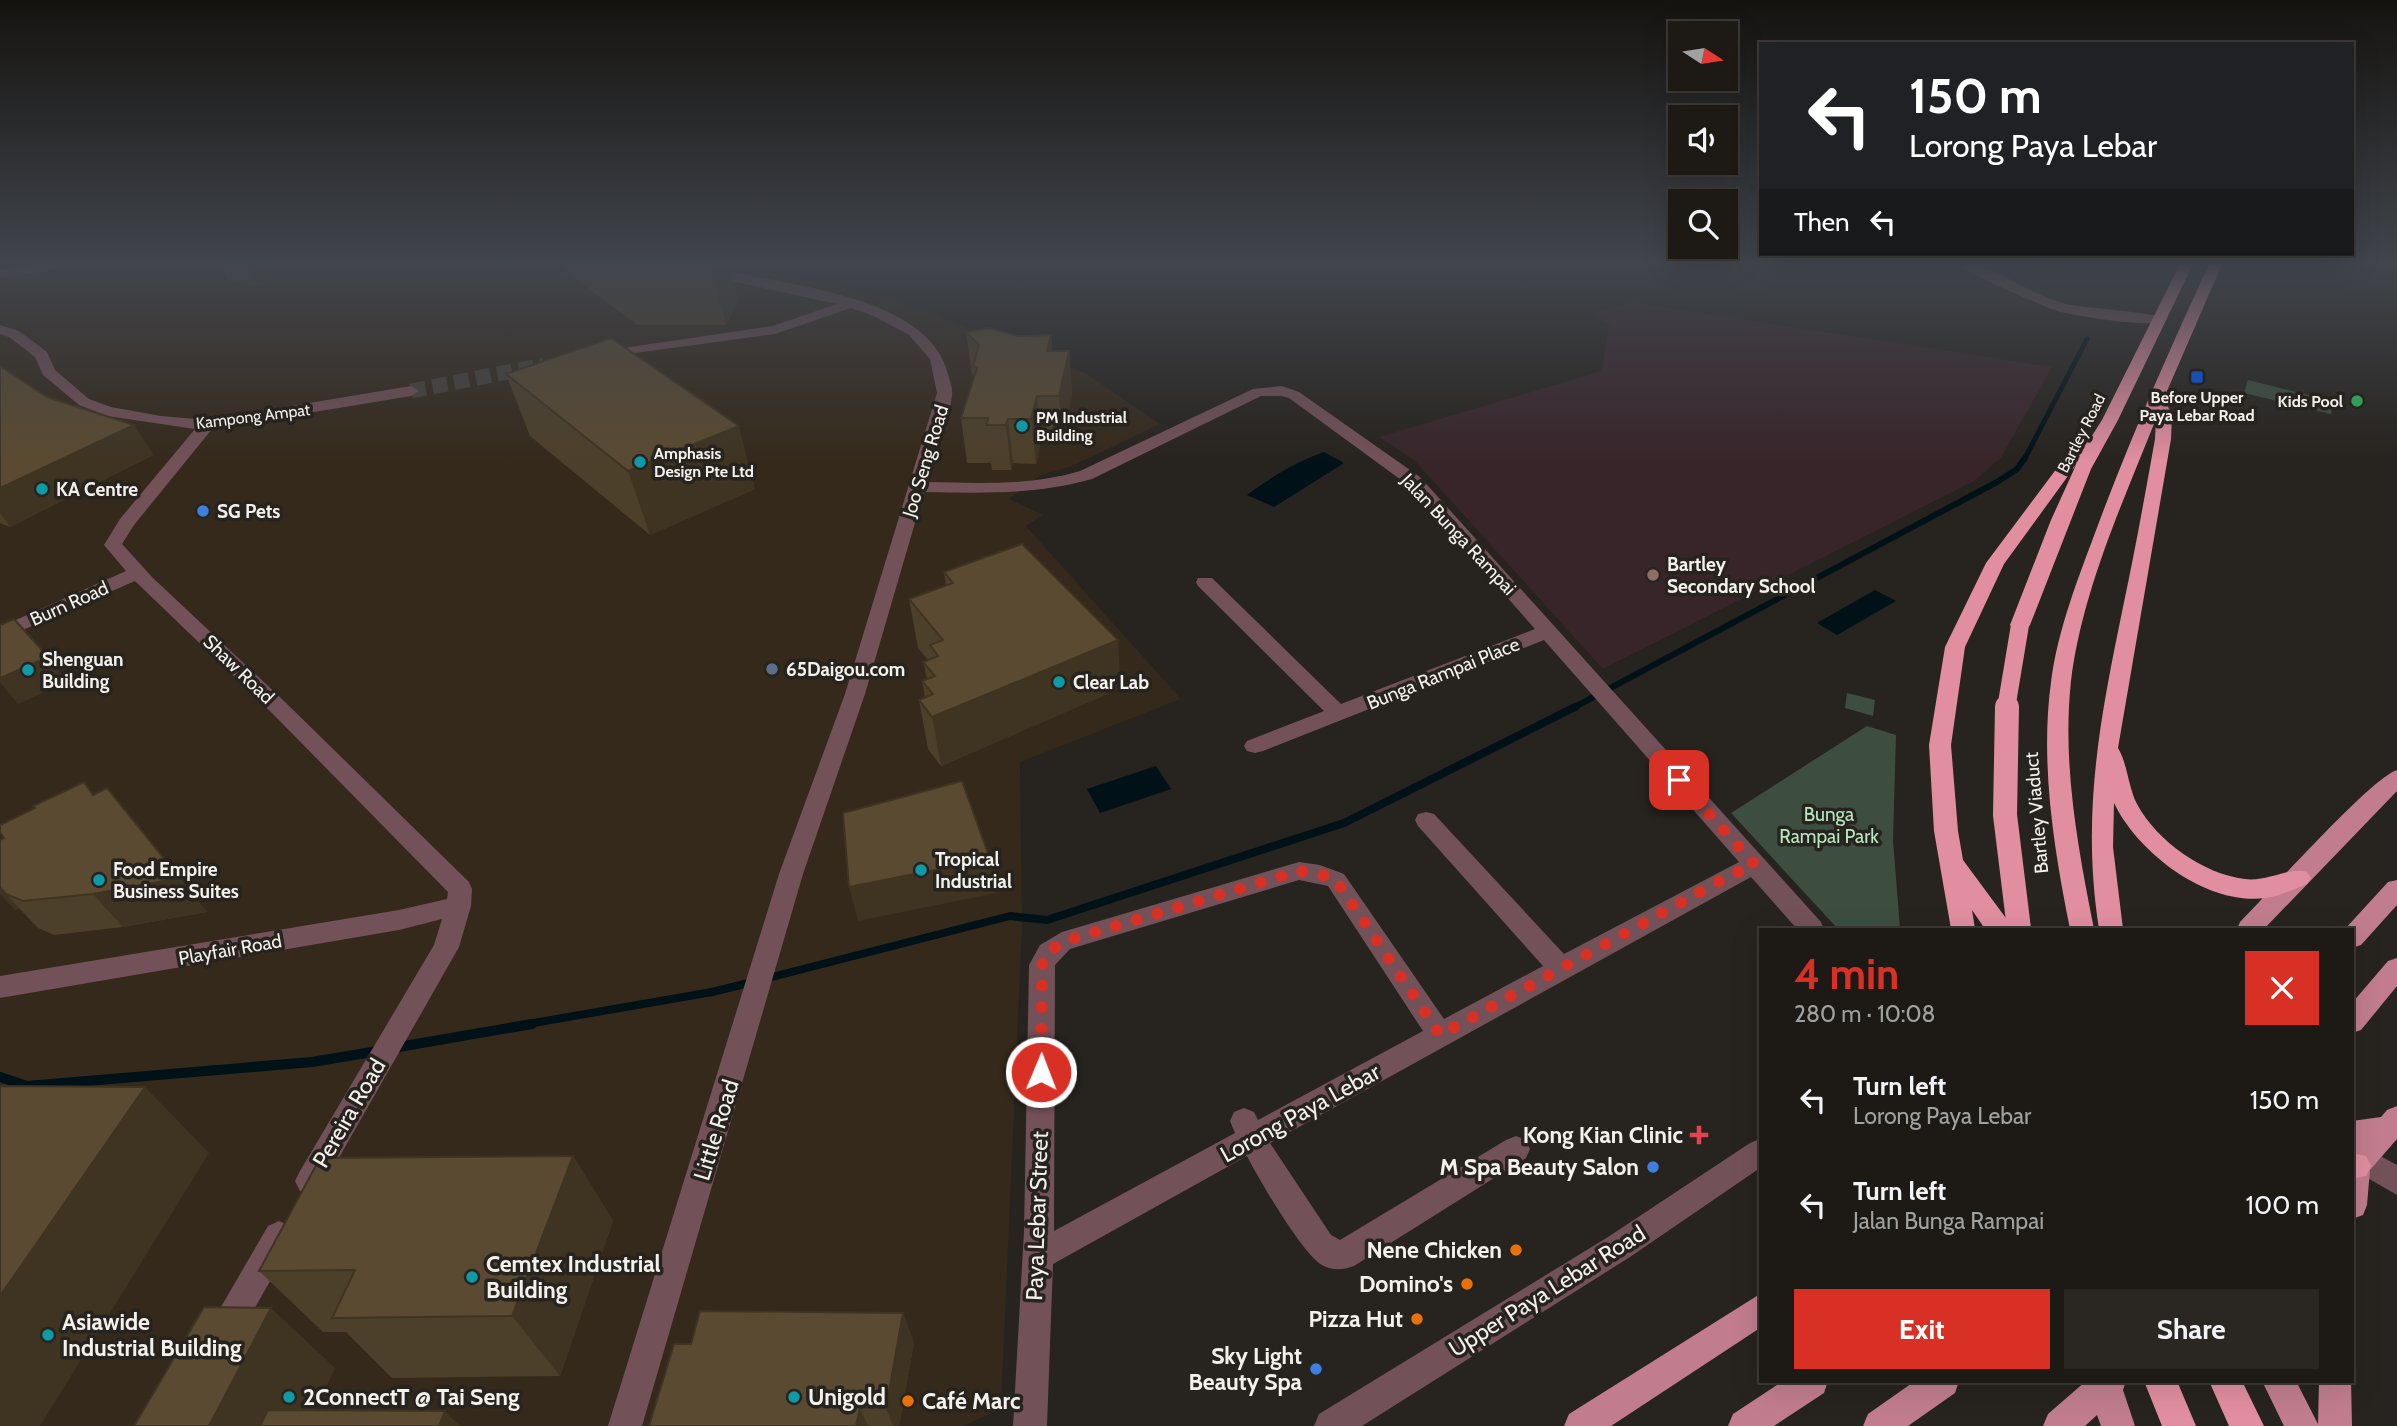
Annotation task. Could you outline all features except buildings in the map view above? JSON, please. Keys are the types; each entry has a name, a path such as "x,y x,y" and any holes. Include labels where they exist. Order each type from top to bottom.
{"highway":[{"name":"Bartley Road","path":"2020,625 2068,501 2095,443 2110,421 2155,329"},
{"path":"2084,928 2109,917 2101,859 2104,765 2114,691 2133,606 2163,439 2164,415 2157,399 2188,329"},
{"name":"Bartley Viaduct","path":"2082,928 2058,772 2061,683 2076,607 2157,399"},
{"path":"1963,928 1946,831 1941,745 1955,647 1994,563 2074,456 2082,447 2095,443"},
{"name":"Bartley Viaduct","path":"2019,928 2008,858 2002,790 2010,667 2020,625"},
{"path":"2108,747 2127,808 2146,834 2169,855 2204,876 2235,886 2264,889 2300,878"},
{"path":"1953,863 1997,928"},
{"path":"2161,1383 2179,1426"},
{"path":"2226,1383 2247,1426"}],"main road":[{"path":"2250,928 2397,778"},
{"path":"2354,936 2397,889"},
{"path":"2354,1020 2397,968"},
{"path":"2355,1159 2394,1124"},
{"path":"1581,1426 1759,1311"},
{"path":"1745,1426 1809,1383"},
{"path":"1880,1426 1940,1383"},
{"path":"2060,1426 2106,1383 2118,1426"},
{"path":"2279,1383 2302,1426"},
{"path":"2335,1383 2335,1426"}],"street":[{"name":"Kampong Ampat","path":"0,329 14,334 41,355 48,372 83,402 107,411 161,421 207,425 411,391"},
{"path":"585,359 779,329"},
{"name":"Joo Seng Road","path":"806,834 855,694 944,402 943,368 935,354 909,329"},
{"name":"Jalan Bunga Rampai","path":"919,487 1029,487 1064,483 1086,475 1258,392 1282,391 1302,400 1414,481 1811,928"},
{"name":"Shaw Road","path":"207,425 126,523 113,545 138,573 448,875 460,889 459,906"},
{"name":"Burn Road","path":"0,634 138,573"},
{"path":"1206,582 1339,714"},
{"name":"Bunga Rampai Place","path":"1255,746 1548,631"},
{"path":"1426,820 1562,969"},
{"name":"Little Road","path":"625,1426 806,834"},
{"name":"Lorong Paya Lebar","path":"1038,1256 1249,1130 1440,1035 1729,876 1755,865"},
{"name":"Paya Lebar Street","path":"1030,1426 1038,1256 1042,965 1049,952 1062,942 1299,871 1320,874 1336,880 1440,1035"},
{"name":"Playfair Road","path":"0,987 399,920 459,906"},
{"name":"Pereira Road","path":"211,1355 446,947 459,906"},
{"path":"1249,1130 1320,1245 1331,1254 1343,1255 1516,1149"},
{"name":"Upper Paya Lebar Road","path":"1331,1426 1619,1247 1759,1153"},
{"path":"2355,1159 2397,1181"}],"shaded area":[{"path":"0,329 970,329 1085,373 1160,424 1070,467 1041,475 1009,499 1043,515 1026,526 1181,699 1020,762 1022,927 1001,1408 964,1426 0,1426"},
{"name":"Bartley Secondary School","path":"1608,329 1803,329 2052,367 2001,458 1974,481 1603,669 1414,460 1379,437 1602,371"},
{"path":"1324,452 1344,463 1274,507 1247,495 1284,470"},
{"path":"1875,590 1896,601 1837,635 1817,623"},
{"path":"1156,766 1171,789 1100,813 1087,789"}],"green space":[{"path":"2248,380 2333,401 2331,414 2244,393"},
{"path":"1847,693 1875,700 1873,716 1845,708"},
{"name":"Bunga Rampai Park","path":"1867,726 1896,735 1893,840 1900,928 1837,928 1731,813"}],"waterway":[{"path":"2024,460 2087,339"},
{"path":"1571,709 1997,482 2017,469 2025,458"},
{"path":"764,979 1010,916 1047,920 1344,823 1575,707"},
{"path":"522,1025 712,992 753,982"},
{"path":"393,1048 532,1024"},
{"path":"0,1077 27,1086 312,1062 378,1051"}],"tunnel":[{"path":"411,391 544,365"}],"place":[{"name":"Before Upper Paya Lebar Road","path":"2197,377"},
{"name":"Kids Pool","path":"2357,401"},
{"name":"PM Industrial Building","path":"1022,426"},
{"name":"Amphasis Design Pte Ltd","path":"640,462"},
{"name":"KA Centre","path":"42,489"},
{"name":"SG Pets","path":"203,511"},
{"name":"Bartley Secondary School","path":"1653,575"},
{"name":"65Daigou.com","path":"772,669"},
{"name":"Shenguan Building","path":"28,670"},
{"name":"Clear Lab","path":"1059,682"},
{"name":"Tropical Industrial","path":"921,870"},
{"name":"Food Empire Business Suites","path":"99,880"},
{"name":"Kong Kian Clinic","path":"1699,1135"},
{"name":"M Spa Beauty Salon","path":"1653,1167"},
{"name":"Nene Chicken","path":"1516,1250"},
{"name":"Cemtex Industrial Building","path":"472,1277"},
{"name":"Domino's","path":"1467,1284"},
{"name":"Pizza Hut","path":"1417,1319"},
{"name":"Asiawide Industrial Building","path":"48,1335"},
{"name":"Sky Light Beauty Spa","path":"1316,1369"},
{"name":"2ConnectT @ Tai Seng","path":"289,1397"},
{"name":"Unigold","path":"794,1397"},
{"name":"Café Marc","path":"908,1401"}],"route":[{"path":"1041,1072 1042,965 1049,952 1062,942 1299,871 1336,880 1440,1035 1729,876 1755,865 1679,780"}]}
